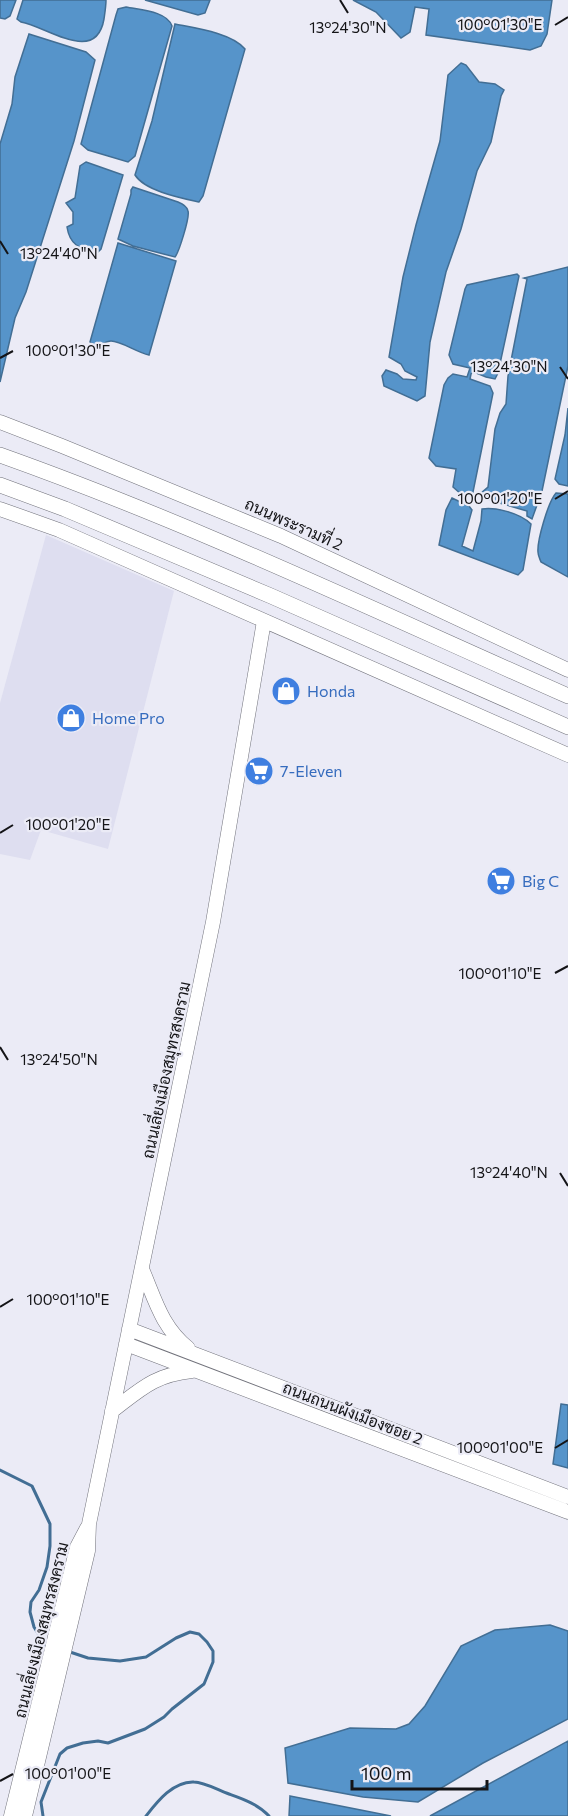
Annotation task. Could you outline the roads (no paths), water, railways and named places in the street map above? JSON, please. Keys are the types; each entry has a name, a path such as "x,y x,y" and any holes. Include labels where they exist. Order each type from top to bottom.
{"highway":[{"path":"0,455 75,482 237,549 568,696"},
{"path":"0,485 65,509 271,596 568,727"}],"main road":[{"name":"ถนนพระรามที่ 2","path":"0,422 281,536 568,670"},
{"path":"0,509 59,530 568,755"},
{"name":"ถนนเลี่ยงเมืองสมุทรสงคราม","path":"25,1816 62,1631 88,1551 89,1524 213,922 264,621"},
{"path":"142,1269 168,1329 198,1356"},
{"name":"ถนนถนนผังเมืองซอย 2","path":"129,1329 568,1497"},
{"name":"ถนนถนนผังเมืองซอย 2","path":"126,1344 568,1512"},
{"path":"226,1382 232,1368"},
{"path":"112,1411 144,1386 159,1378 170,1373 197,1371"},
{"name":"ถนนเลี่ยงเมืองสมุทรสงคราม","path":"11,1816 54,1666"}],"water":[{"path":"0,0 16,0 10,16 5,19 0,18"},
{"path":"23,0 106,0 104,19 99,33 91,40 70,40 17,19"},
{"path":"145,0 210,0 205,13 198,15"},
{"path":"353,0 552,0 547,34 541,46 530,50 426,35 429,9 415,7 410,32 401,38 376,12"},
{"path":"126,7 159,14 165,17 172,26 135,156 128,162 88,150 81,144 116,15 118,9"},
{"path":"175,24 222,35 239,43 245,49 203,196 199,202 155,190 135,175 152,121"},
{"path":"29,34 86,52 95,60 74,141 26,292 15,318 0,382 0,144 12,104 15,77"},
{"path":"461,63 466,65 479,82 495,84 504,90 491,142 477,171 446,272 430,342 425,396 417,401 384,386 382,376 386,370 403,379 416,380 417,377 405,371 401,364 389,357 403,277 440,141 448,75"},
{"path":"86,162 123,175 101,249 97,253 86,250 73,242 67,227 73,224 73,212 66,203 75,198 80,166"},
{"path":"133,187 178,202 187,208 186,227 175,257 133,246 118,239"},
{"path":"118,243 176,261 149,355 115,341 96,346 90,342"},
{"path":"568,267 568,366 542,491 532,519 527,516 527,511 482,498 480,494 488,487 495,429 500,413 506,404 508,376 527,279 524,278"},
{"path":"517,274 519,276 498,373 495,379 474,372 471,374 470,379 490,386 493,393 473,492 471,496 461,494 453,487 456,469 436,466 429,458 444,385 453,374 467,377 470,368 453,364 449,355 465,289 467,285"},
{"path":"568,408 568,486 559,484 555,479 565,435"},
{"path":"556,493 568,494 568,577 541,562 538,553 544,522"},
{"path":"452,498 469,506 472,510 462,546 473,551 482,509 508,512 531,524 523,570 518,575 439,545 446,510"},
{"path":"561,1404 568,1405 568,1468 553,1464"},
{"path":"550,1625 568,1631 568,1719 483,1763 418,1802 363,1797 288,1783 285,1748 350,1728 396,1729 409,1724 425,1706 461,1646 495,1630"},
{"path":"568,1741 568,1816 430,1816"},
{"path":"290,1796 391,1816 289,1816"}],"waterway":[{"path":"0,1470 32,1486 50,1524 47,1567 39,1590 31,1602 30,1612 34,1627 45,1645 49,1646"},
{"path":"43,1816 41,1802 60,1754 67,1748 83,1743 98,1741 108,1743 145,1729 164,1717 204,1684 213,1662 213,1651 207,1642 199,1634 190,1632 146,1657 120,1661 88,1658 67,1651"},
{"path":"146,1816 172,1789 194,1782 245,1800 269,1816"}],"place":[{"name":"Honda","path":"286,691"},
{"name":"Home Pro","path":"71,718"},
{"name":"7-Eleven","path":"259,771"},
{"name":"Big C","path":"501,881"}]}
